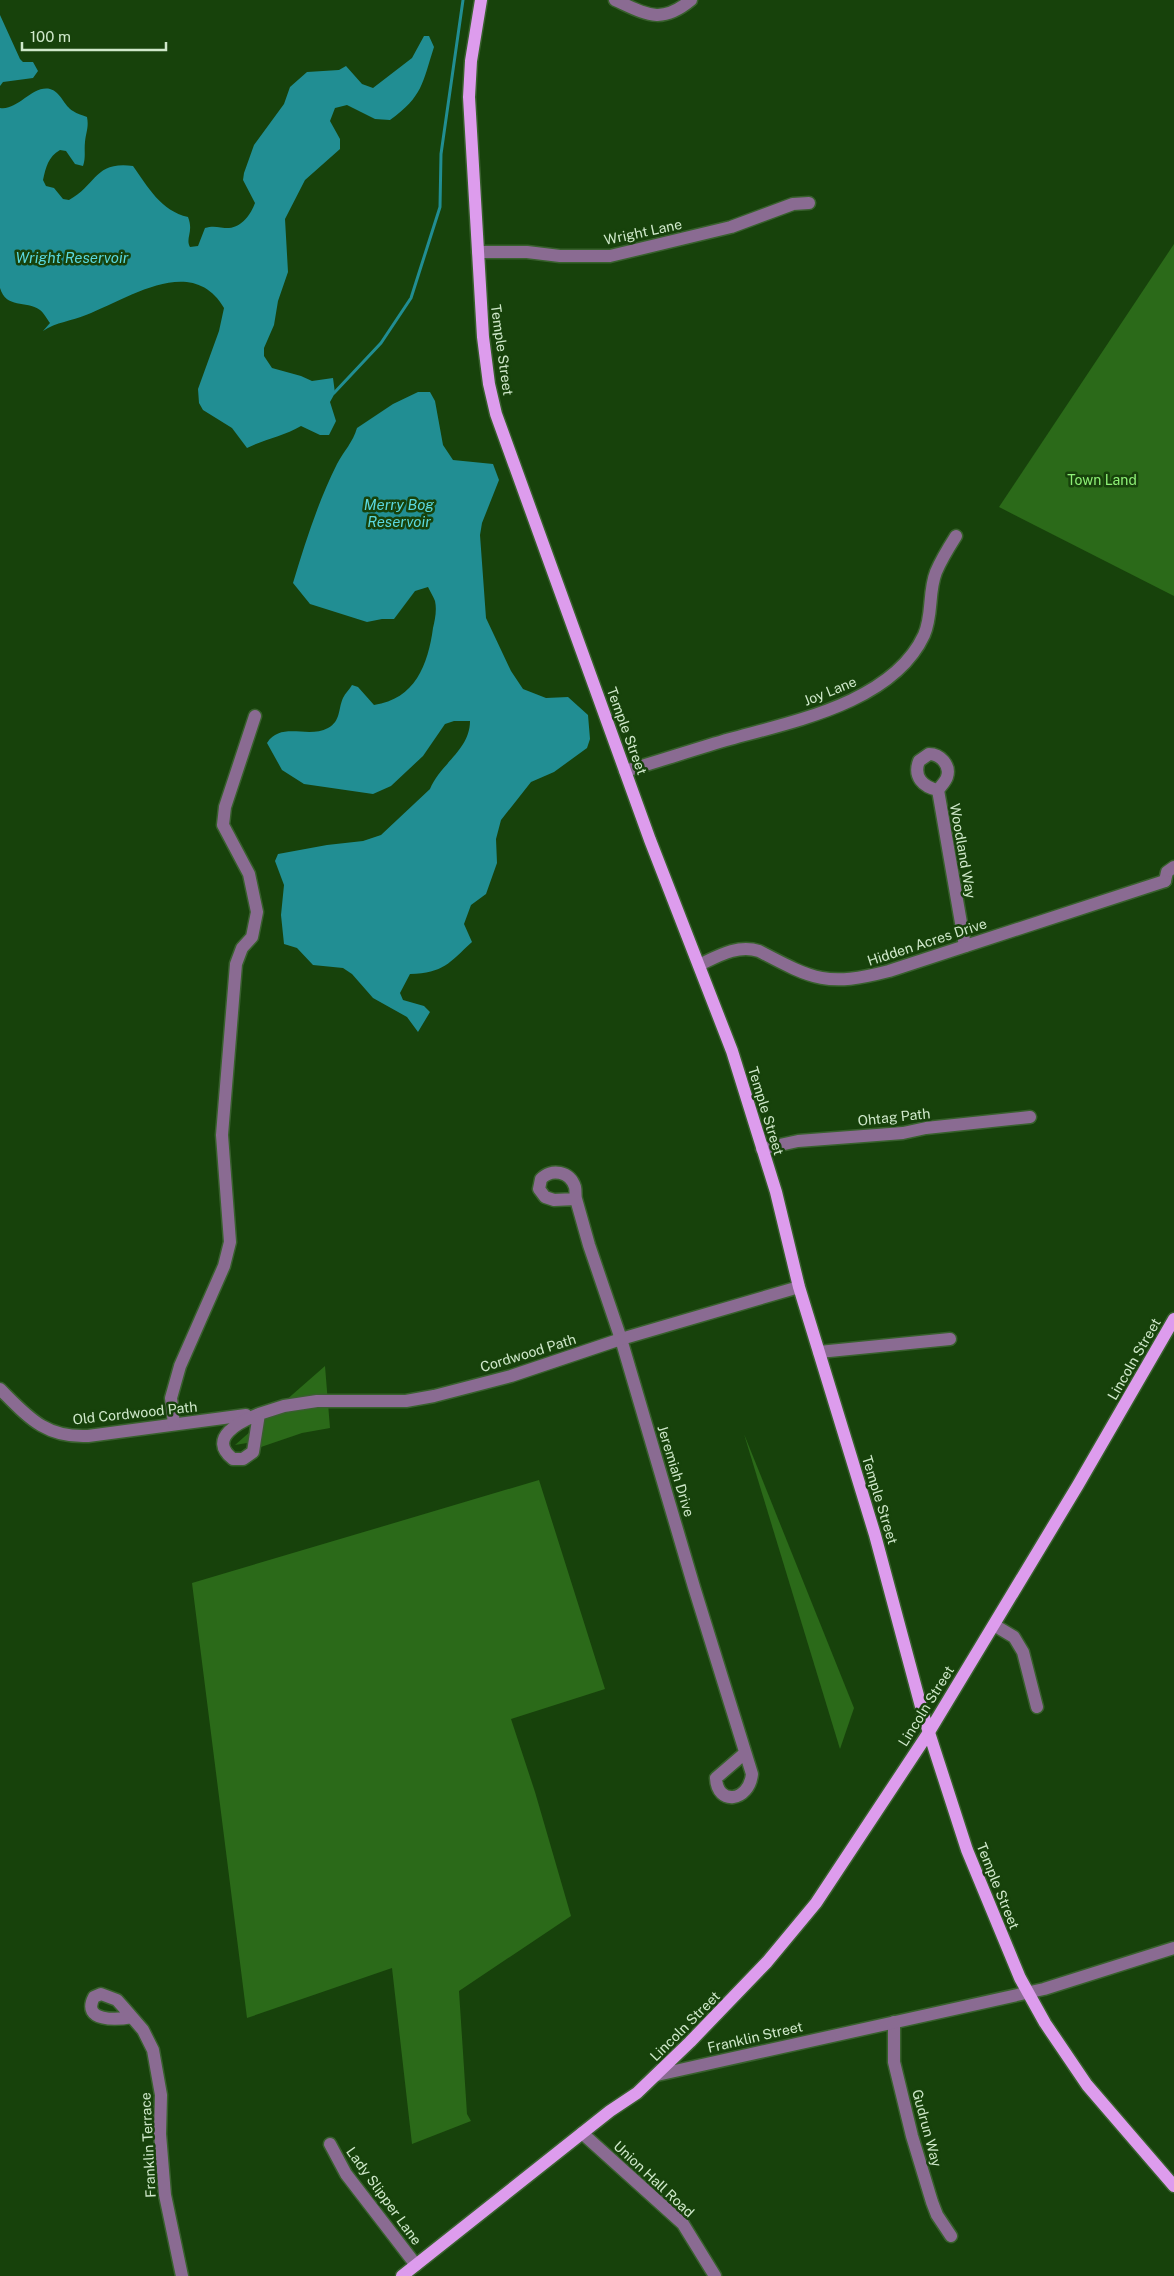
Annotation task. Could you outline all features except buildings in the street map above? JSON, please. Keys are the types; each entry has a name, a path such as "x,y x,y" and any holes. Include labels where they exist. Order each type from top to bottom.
{"main road":[{"name":"Temple Street","path":"481,0 471,61 469,97 483,337 489,384 496,414 625,771 732,1051 776,1192 800,1287 875,1535 929,1732 962,1837 1028,1993 1054,2037 1081,2077 1174,2186"},
{"name":"Lincoln Street","path":"657,2075 752,1979 804,1918 929,1732 1083,1477 1174,1319"},
{"path":"402,2276 610,2111 637,2094 657,2075"}],"street":[{"path":"615,0 652,16 662,16 673,12 691,0"},
{"name":"Wright Lane","path":"478,252 527,252 559,256 610,256 731,227 793,204 809,202"},
{"name":"Joy Lane","path":"625,771 730,739 783,726 853,700 884,682 904,664 924,636 930,617 935,573 956,536"},
{"path":"174,1424 171,1398 180,1366 224,1266 230,1242 222,1135 223,1116 236,964 242,948 252,937 257,912 249,874 223,825 225,807 255,716"},
{"name":"Woodland Way","path":"938,790 965,946"},
{"name":"Hidden Acres Drive","path":"699,964 725,953 749,949 759,951 816,978 848,980 889,972 965,946 1170,884 1167,872 1174,866"},
{"name":"Ohtag Path","path":"762,1149 798,1141 903,1133 926,1128 1030,1117"},
{"name":"Jeremiah Drive","path":"576,1199 589,1245 621,1339 745,1753"},
{"name":"Cordwood Path","path":"259,1414 284,1406 316,1401 406,1401 434,1396 511,1376 621,1339 800,1287"},
{"path":"819,1352 950,1340"},
{"name":"Old Cordwood Path","path":"0,1390 32,1421 62,1434 88,1436 259,1414"},
{"path":"994,1625 1014,1637 1023,1652 1037,1707"},
{"name":"Franklin Street","path":"657,2075 1028,1993 1174,1948"},
{"name":"Franklin Terrace","path":"132,2017 148,2038 156,2063 160,2096 160,2134 165,2195 182,2276"},
{"name":"Gudrun Way","path":"894,2022 894,2062 912,2136 932,2202 951,2236"},
{"name":"Union Hall Road","path":"582,2133 683,2224 715,2276"},
{"name":"Lady Slipper Lane","path":"330,2144 346,2174 416,2265"}],"green space":[{"name":"Town Land","path":"1174,244 1174,596 999,507"},
{"path":"325,1366 330,1428 302,1433 261,1447 247,1443 235,1445"},
{"path":"744,1434 854,1708 840,1749"},
{"path":"539,1480 605,1689 511,1719 535,1792 571,1916 459,1991 467,2114 471,2121 412,2144 392,1968 247,2018 192,1583"}],"water":[{"path":"0,15 20,59 23,62 33,62 38,71 33,78 3,82 0,86"},
{"name":"Wright Reservoir","path":"424,36 429,36 434,47 424,80 409,104 390,120 375,119 347,105 335,108 330,121 340,139 340,149 305,180 285,219 288,272 278,301 274,325 264,348 264,356 272,368 312,381 333,378 335,393 330,402 336,421 329,435 320,435 301,426 247,448 232,428 203,410 199,403 198,389 219,331 224,308 211,292 195,284 177,282 159,285 43,331 50,323 41,311 35,307 12,302 3,295 0,288 0,108 13,106 31,94 43,89 54,91 70,109 87,117 88,127 83,166 75,164 66,151 60,150 50,159 43,180 46,186 54,188 63,199 69,200 110,167 120,165 133,166 150,190 163,204 178,214 188,217 190,222 188,241 190,247 198,246 205,228 234,227 242,223 251,211 255,203 243,180 244,173 254,145 284,104 290,87 307,72 339,70 346,66 362,84 373,88 412,58"},
{"name":"Merry Bog Reservoir","path":"418,392 430,392 435,401 443,445 453,460 493,464 499,480 482,523 480,535 486,618 511,671 523,689 546,698 568,697 588,715 590,739 587,748 554,772 531,782 501,820 496,839 497,863 486,894 471,905 464,924 472,942 445,966 431,972 410,974 400,993 403,1000 424,1006 430,1012 418,1032 407,1017 373,998 352,974 343,968 313,965 297,948 284,944 281,915 284,885 275,861 278,854 363,841 381,835 430,789 440,772 460,749 469,731 470,721 454,721 445,724 423,756 391,786 373,794 304,784 282,770 267,743 273,736 287,731 312,732 328,728 335,722 343,698 352,685 358,687 374,705 400,696 417,678 423,667 431,642 436,611 435,601 428,587 415,591 394,619 367,622 310,604 293,583 324,493 337,464 351,442 357,428 393,404"}],"waterway":[{"path":"334,393 381,343 411,298 440,207 441,154 463,0"}]}
